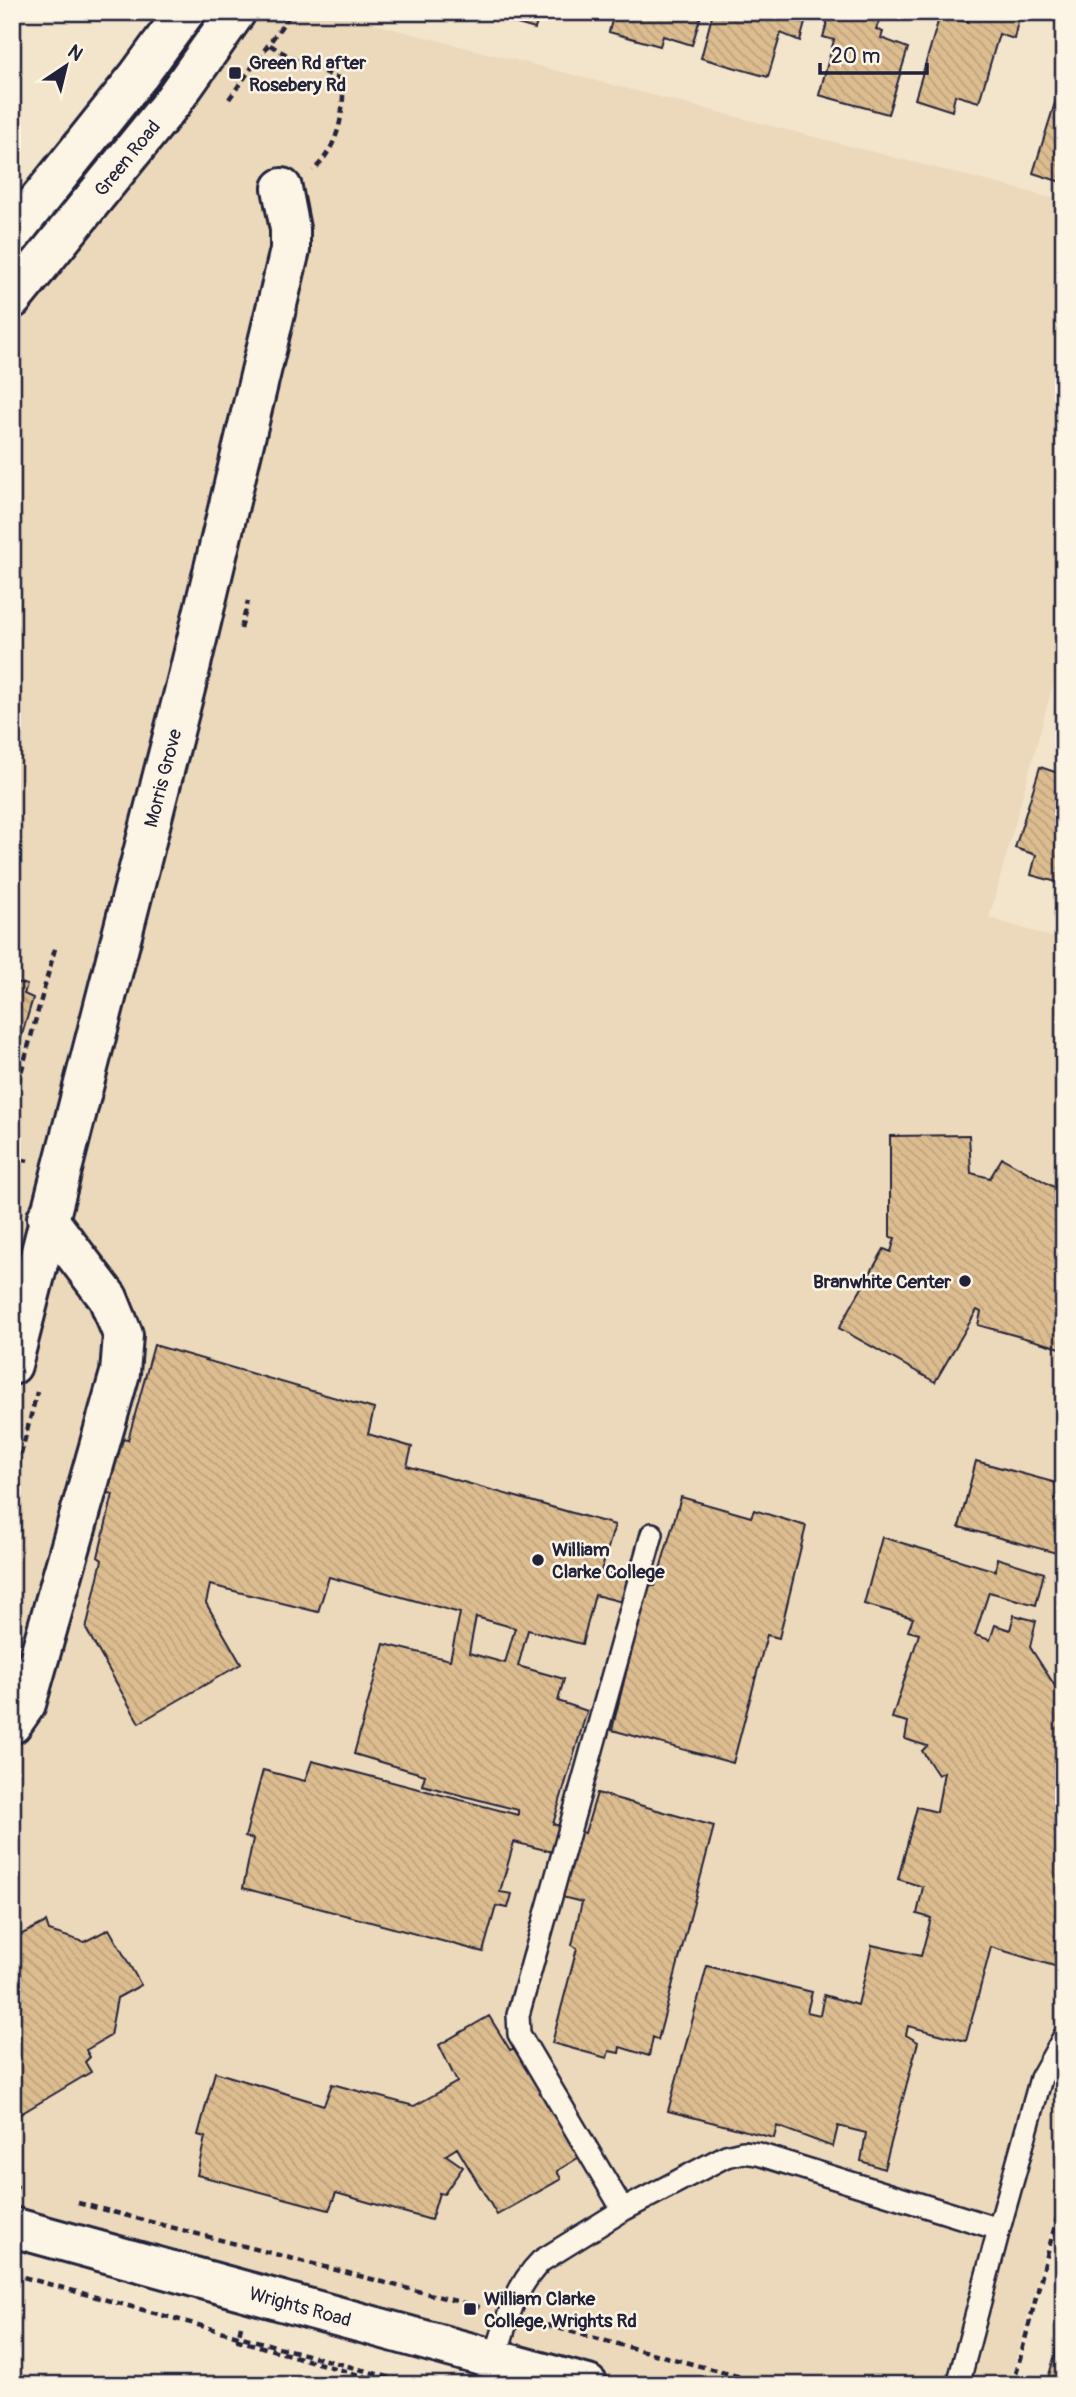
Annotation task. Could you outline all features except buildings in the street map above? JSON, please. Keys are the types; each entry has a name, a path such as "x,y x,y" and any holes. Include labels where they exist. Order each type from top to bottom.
{"street":[{"path":"12,234 139,75 185,12"},
{"name":"Green Road","path":"12,299 173,101 236,12"},
{"name":"Morris Grove","path":"12,1365 47,1218 187,681 290,250 290,229 282,188"},
{"path":"12,1724 26,1704 120,1373 123,1335 108,1298 47,1218"},
{"name":"Wrights Road","path":"12,2227 588,2385"}],"lane":[{"path":"623,2210 519,2034 518,2015 652,1534"},
{"path":"958,2385 1041,2078 1064,2037"},
{"path":"495,2359 508,2315 524,2278 541,2261 623,2210 726,2156 743,2152 758,2154 999,2229"}],"path":[{"path":"229,99 292,12"},
{"path":"270,45 297,61 343,80 343,113 332,147 313,171 282,188"},
{"path":"12,1106 55,945"},
{"path":"12,2186 25,2189"},
{"path":"1013,2385 1064,2191"},
{"path":"64,2199 771,2385"},
{"path":"12,2274 417,2385"}],"shaded area":[{"name":"William Clarke College","path":"236,12 327,12 1064,201 1064,644 989,918 1064,941 1064,2180 1009,2385 588,2385 12,2225 12,299"}],"place":[{"name":"Green Rd after Rosebery Rd","path":"235,73"},
{"name":"Branwhite Center","path":"965,1281"},
{"name":"William Clarke College","path":"538,1560"},
{"name":"William Clarke College, Wrights Rd","path":"470,2309"}]}
